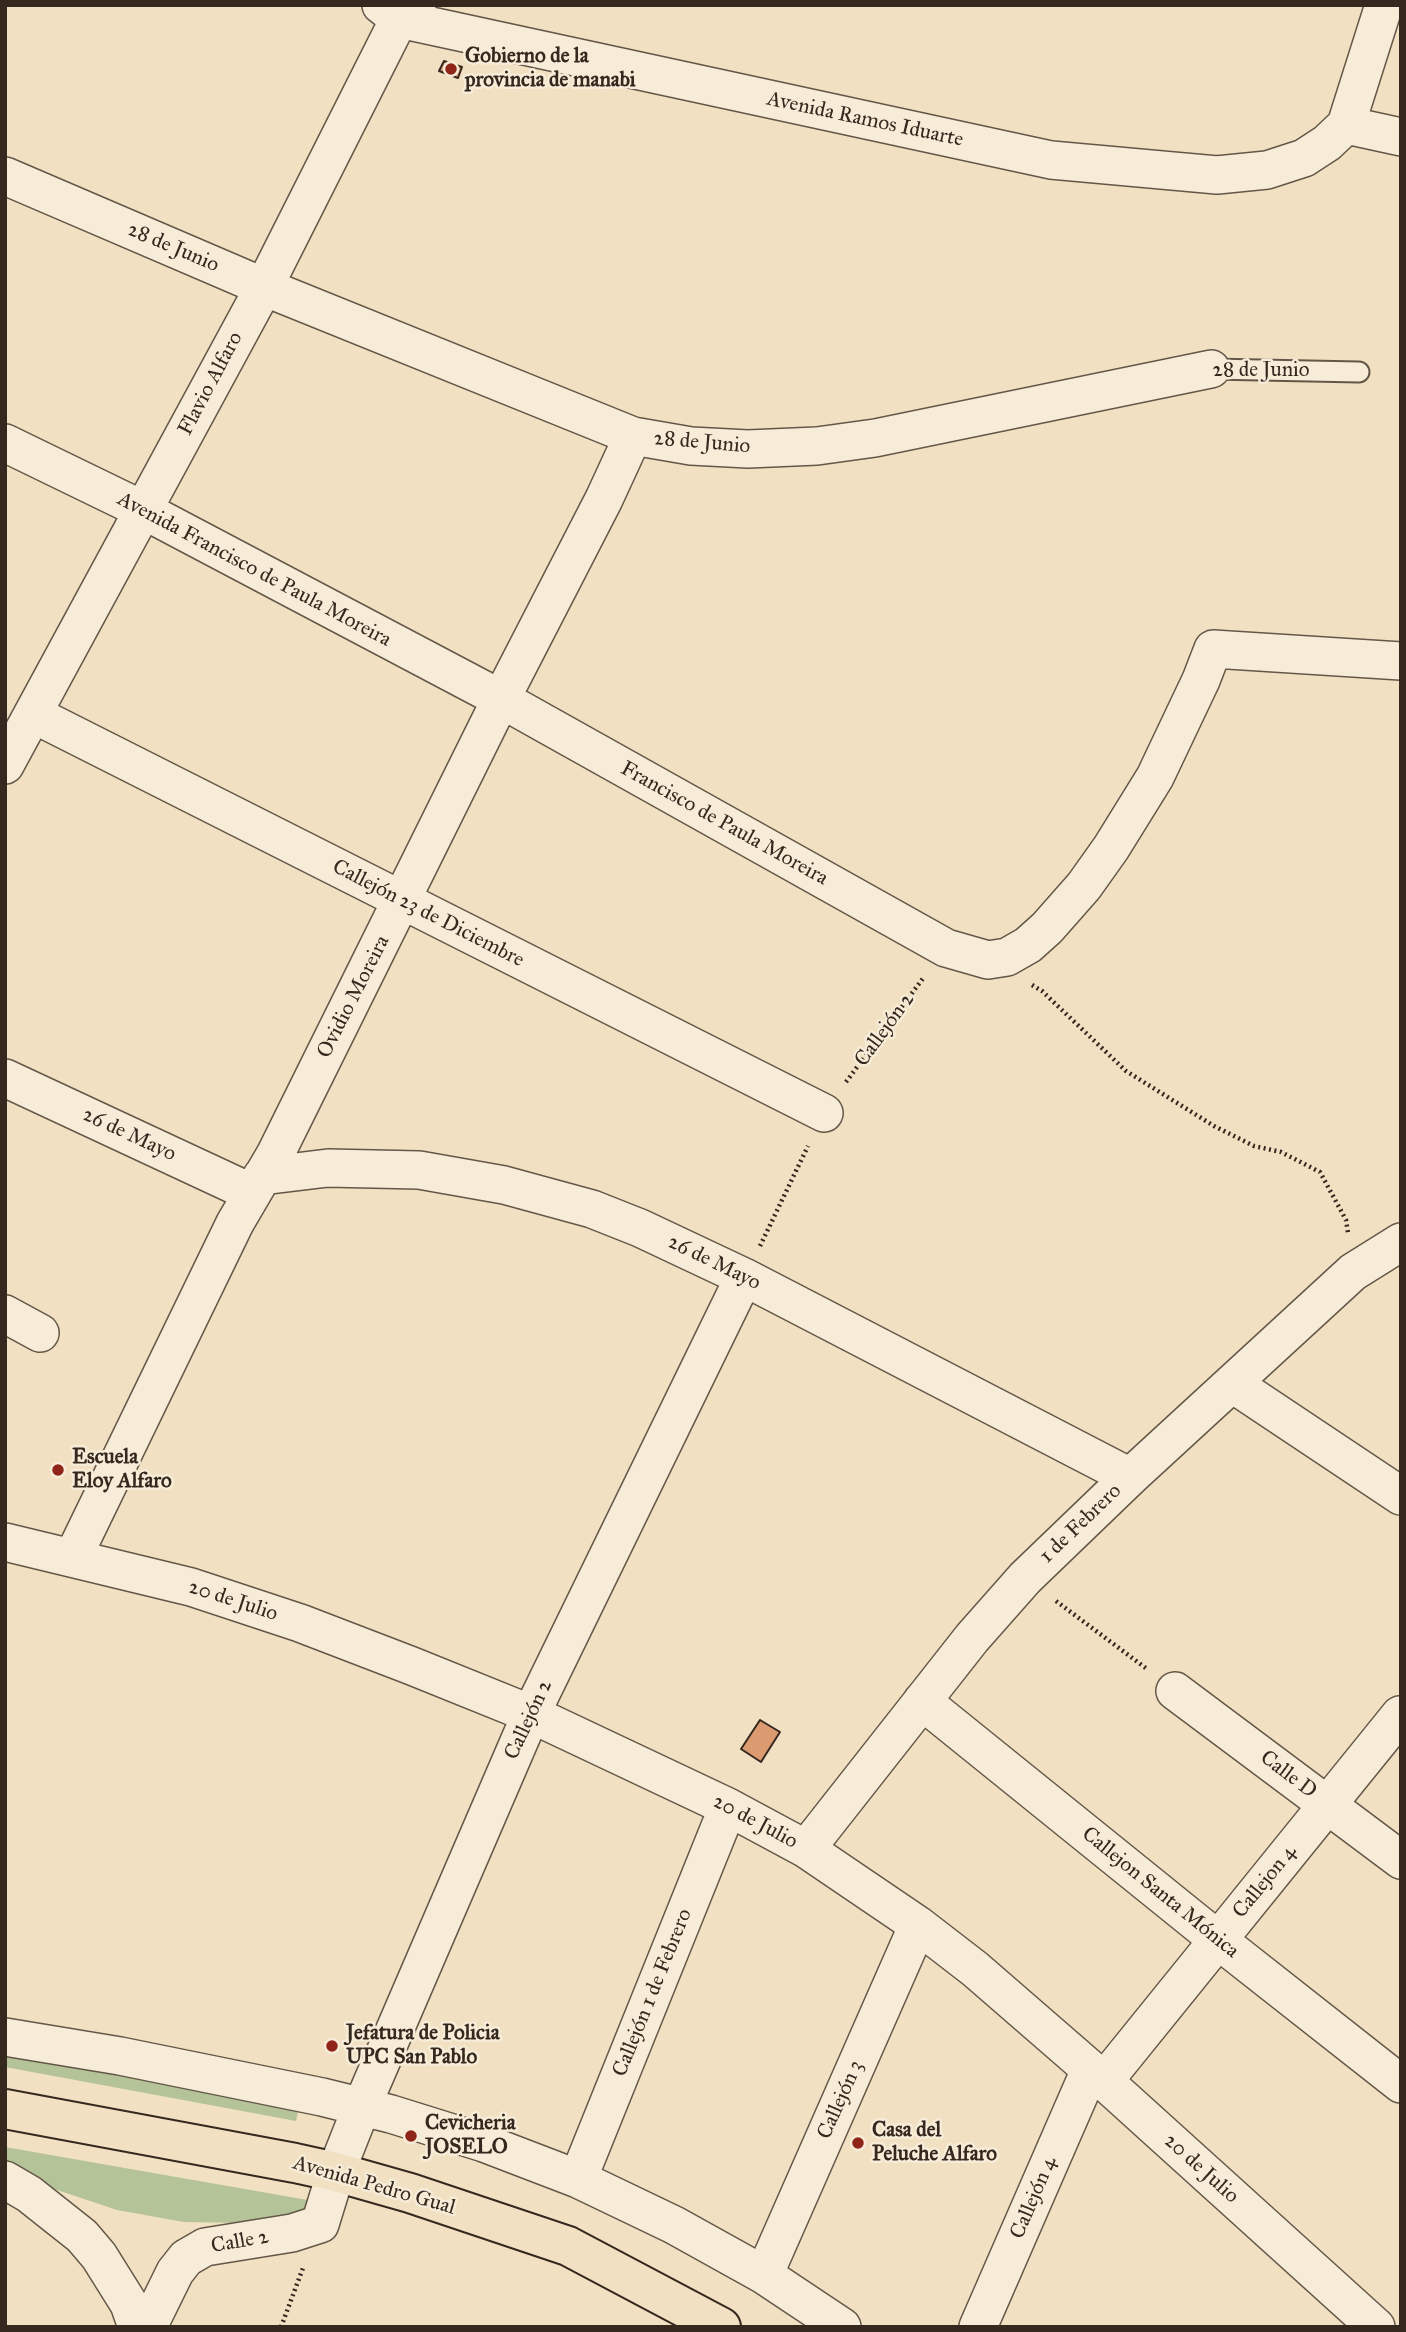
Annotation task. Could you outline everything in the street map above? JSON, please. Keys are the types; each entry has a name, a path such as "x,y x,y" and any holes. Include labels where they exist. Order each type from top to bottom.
{"highway":[{"name":"Avenida Pedro Gual","path":"5,2109 336,2172 410,2193 568,2246 721,2327"}],"street":[{"path":"1384,5 1346,125 1401,137"},
{"name":"Avenida Ramos Iduarte","path":"399,10 1051,160 1217,174 1267,170 1304,158 1327,143 1346,125"},
{"name":"Flavio Alfaro","path":"5,765 264,287 399,10"},
{"name":"28 de Junio","path":"5,176 264,287 633,436 702,447 748,449 817,446 875,438 1211,369"},
{"name":"Ovidio Moreira","path":"73,1557 235,1223 402,901 633,436"},
{"name":"Avenida Francisco de Paula Moreira","path":"5,443 143,510 501,699"},
{"path":"946,948 988,960 1007,957 1047,928 1084,886 1111,848 1169,750 1213,649 1401,661"},
{"name":"Francisco de Paula Moreira","path":"501,699 946,948"},
{"name":"Callejón 23 de Diciembre","path":"33,714 824,1113"},
{"name":"26 de Mayo","path":"5,1078 257,1184 328,1168 419,1170 504,1185 618,1218 744,1278 1130,1477"},
{"name":"1 de Febrero","path":"806,1849 972,1638 1025,1578 1130,1477 1353,1272 1401,1242"},
{"name":"Callejón 2","path":"336,2172 531,1714 744,1278"},
{"path":"5,1314 40,1333"},
{"path":"1233,1384 1401,1496"},
{"name":"20 de Julio","path":"5,1542 191,1587 412,1666 531,1714 728,1807 806,1849 918,1924 975,1969 1376,2327"},
{"name":"Calle D","path":"1175,1691 1401,1860"},
{"name":"Callejon Santa Mónica","path":"922,1701 1401,2084"},
{"name":"Callejon 4","path":"1097,2076 1218,1940 1400,1715"},
{"name":"Callejón 1 de Febrero","path":"578,2179 728,1807"},
{"name":"Callejón 3","path":"764,2275 918,1924"},
{"path":"5,2037 120,2056 362,2106 484,2143 578,2179 674,2225 764,2275 842,2327"},
{"name":"Callejón 4","path":"978,2327 1097,2076"},
{"path":"320,2224 336,2172"},
{"path":"5,2180 29,2193 82,2236 99,2256 129,2304 137,2327"},
{"name":"Calle 2","path":"148,2327 175,2272 186,2258 205,2247 292,2233 320,2224"}],"lane":[{"name":"28 de Junio","path":"1211,369 1359,372"}],"path":[{"name":"Callejón 2","path":"744,1278 824,1113 946,948"},
{"path":"988,960 1042,991 1126,1071 1172,1101 1254,1146 1281,1152 1320,1172 1346,1220 1353,1272"},
{"path":"1025,1578 1175,1691"},
{"path":"281,2327 320,2224"}],"green space":[{"path":"5,2053 299,2107 296,2121 5,2067"},
{"path":"5,2147 319,2202 307,2213 247,2223 184,2222 117,2210 11,2171 5,2168"}],"building":[{"name":"Gobierno de la provincia de manabi","path":"444,61 462,67 458,78 439,71"},
{"path":"760,1720 780,1732 761,1762 741,1749"}],"place":[{"name":"Gobierno de la provincia de manabi","path":"451,69"},
{"name":"Escuela Eloy Alfaro","path":"58,1470"},
{"name":"Jefatura de Policia UPC San Pablo","path":"332,2046"},
{"name":"Cevicheria JOSELO","path":"411,2136"},
{"name":"Casa del Peluche Alfaro","path":"858,2143"}]}
